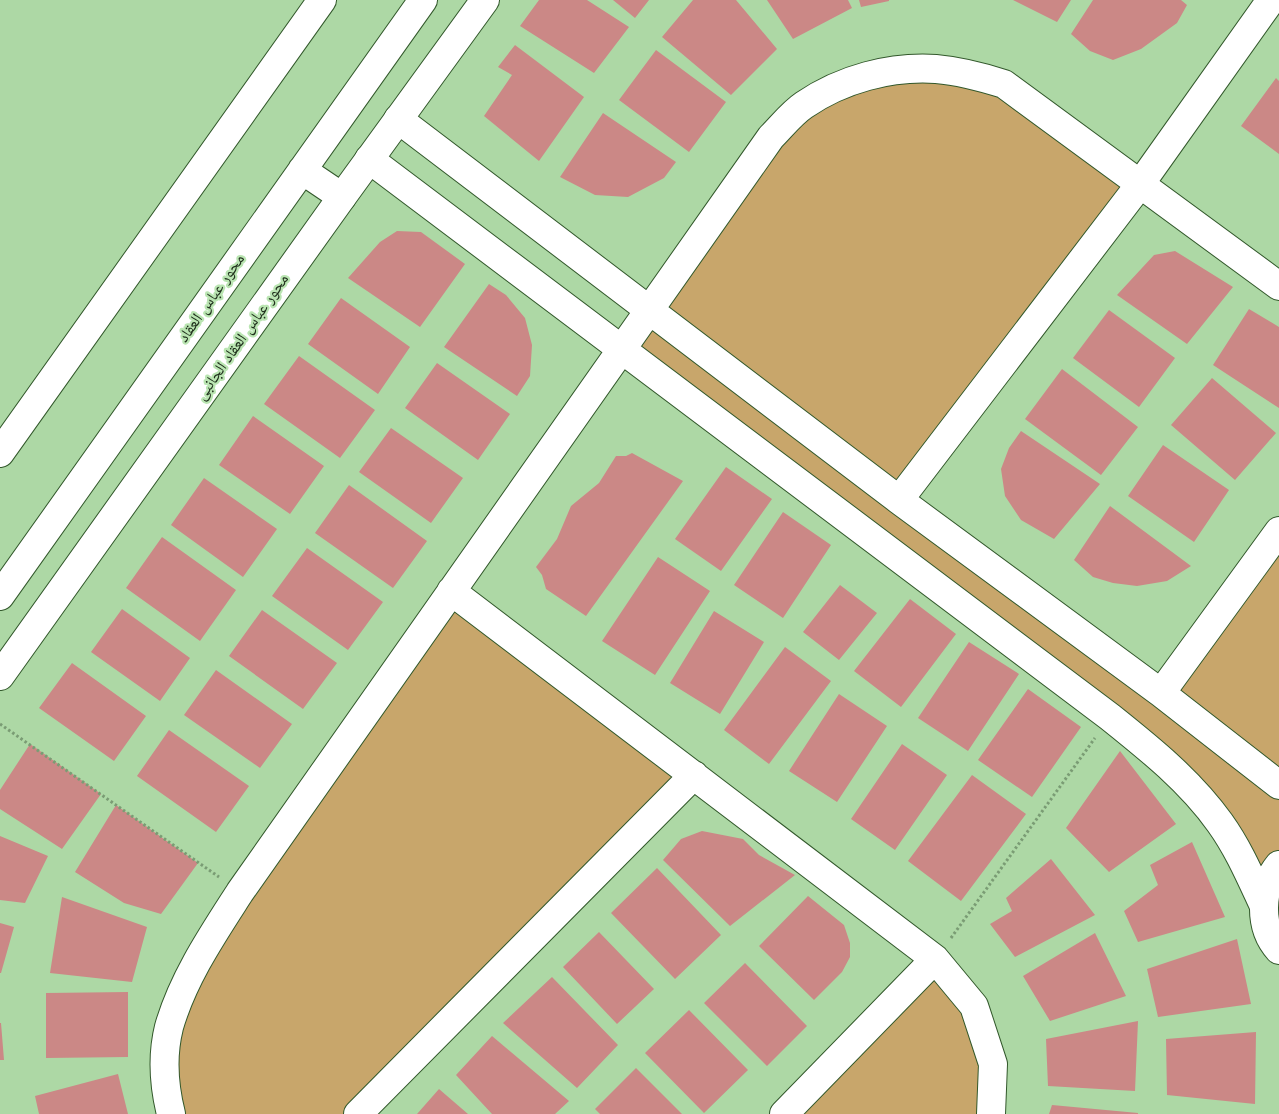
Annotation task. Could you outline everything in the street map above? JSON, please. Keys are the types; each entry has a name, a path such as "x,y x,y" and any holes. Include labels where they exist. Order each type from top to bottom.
{"street":[{"path":"0,453 322,0"},
{"name":"محور عباس العقاد","path":"0,596 423,0"},
{"name":"محور عباس العقاد الجانبى","path":"0,676 369,159 485,0"},
{"path":"899,500 1141,183 1271,0"},
{"path":"170,1114 164,1070 169,1028 197,960 240,892 771,136 804,105 844,83 889,71 936,69 1004,84 1279,286"},
{"path":"398,119 899,500 1160,693 1279,785"},
{"path":"369,159 1110,717 1157,755 1191,787 1220,823 1244,862 1263,904 1266,925 1277,951"},
{"path":"302,170 342,197"},
{"path":"1160,693 1279,531"},
{"path":"451,591 935,959 974,1006 993,1064 990,1114"},
{"path":"358,1114 694,775"},
{"path":"1263,904 1271,875 1279,865"},
{"path":"784,1114 935,959"}],"path":[{"path":"935,959 1110,717"},
{"path":"0,724 240,892"}],"shaded area":[{"path":"982,77 1141,183 901,498 1160,693 1279,531 1279,958 1191,787 622,348 771,137 844,83"},
{"path":"451,591 694,775 358,1114 171,1114 185,987"},
{"path":"935,959 974,1006 991,1114 784,1114"}],"building":[{"path":"539,0 587,0 629,27 594,73 520,26"},
{"path":"613,0 649,0 635,18"},
{"path":"693,0 736,0 777,49 731,95 662,37"},
{"path":"767,0 848,0 852,8 793,39"},
{"path":"859,0 889,0 889,1 861,7"},
{"path":"1013,0 1071,0 1057,22"},
{"path":"1093,0 1181,0 1187,5 1177,23 1141,49 1113,60 1090,51 1071,34"},
{"path":"515,45 584,97 539,161 484,116 512,75 498,67"},
{"path":"656,50 726,102 689,152 619,100"},
{"path":"1276,78 1279,81 1279,154 1241,126"},
{"path":"603,113 676,162 664,178 628,197 595,195 560,177"},
{"path":"397,231 421,232 465,264 420,327 348,278 380,242"},
{"path":"1175,251 1233,287 1187,344 1117,295 1154,255"},
{"path":"489,284 506,295 525,318 532,345 530,376 517,396 444,347"},
{"path":"341,298 410,347 378,394 308,344"},
{"path":"1249,309 1279,327 1279,408 1213,365"},
{"path":"1109,310 1175,358 1139,407 1073,358"},
{"path":"299,356 375,410 340,458 264,404"},
{"path":"437,363 510,414 478,460 405,408"},
{"path":"1062,369 1138,427 1101,475 1025,419"},
{"path":"1212,378 1276,433 1235,480 1171,425"},
{"path":"253,416 324,466 290,514 219,465"},
{"path":"391,428 463,478 431,523 359,472"},
{"path":"1021,431 1100,484 1054,539 1021,520 1005,496 1001,469 1009,448"},
{"path":"1163,445 1229,490 1194,542 1128,496"},
{"path":"632,453 683,481 586,616 546,589 542,575 536,567 557,539 571,506 599,483 616,456 626,456"},
{"path":"726,467 772,499 721,571 675,539"},
{"path":"204,478 277,529 243,577 171,525"},
{"path":"349,485 427,541 393,588 315,533"},
{"path":"1110,506 1191,566 1167,581 1137,586 1113,583 1093,577 1074,560"},
{"path":"783,512 831,545 783,618 734,585"},
{"path":"162,537 236,590 200,641 126,588"},
{"path":"307,548 383,602 348,650 272,596"},
{"path":"658,557 710,591 655,675 602,641"},
{"path":"840,585 877,613 839,660 803,632"},
{"path":"910,599 956,634 901,707 854,671"},
{"path":"122,609 190,658 160,701 91,652"},
{"path":"262,610 337,663 303,709 229,656"},
{"path":"714,611 764,642 720,714 670,683"},
{"path":"969,642 1019,674 968,751 918,718"},
{"path":"785,647 831,681 769,764 724,730"},
{"path":"72,663 146,716 114,761 39,708"},
{"path":"216,670 292,724 260,768 184,715"},
{"path":"1028,689 1081,727 1032,797 978,760"},
{"path":"839,694 887,726 837,802 789,771"},
{"path":"169,730 249,786 216,832 137,776"},
{"path":"30,744 101,794 62,849 0,809 0,790"},
{"path":"902,744 947,775 895,850 851,819"},
{"path":"1120,751 1176,824 1109,872 1066,828"},
{"path":"972,775 1026,814 961,901 908,861"},
{"path":"116,805 198,863 161,914 124,903 75,872"},
{"path":"702,831 743,839 759,855 795,875 730,926 663,860 681,839"},
{"path":"0,836 48,856 25,903 0,900"},
{"path":"1192,842 1225,917 1138,942 1124,911 1158,885 1150,865"},
{"path":"1051,859 1095,915 1015,957 990,924 1012,911 1006,898"},
{"path":"657,868 721,935 675,979 611,913"},
{"path":"808,896 844,925 850,943 850,957 842,972 814,1000 759,946"},
{"path":"62,897 147,927 132,982 50,973"},
{"path":"0,923 14,927 1,973 0,973"},
{"path":"599,932 654,989 617,1024 563,967"},
{"path":"1095,933 1126,996 1050,1021 1023,976"},
{"path":"1237,939 1251,1004 1158,1017 1147,969"},
{"path":"745,963 807,1026 767,1066 704,1003"},
{"path":"552,977 618,1045 577,1088 503,1023"},
{"path":"128,992 128,1057 46,1058 46,993"},
{"path":"689,1010 748,1070 704,1113 645,1053"},
{"path":"1138,1021 1135,1091 1048,1086 1046,1039"},
{"path":"1,1023 4,1060 0,1060"},
{"path":"1256,1032 1255,1104 1167,1095 1166,1039"},
{"path":"492,1036 569,1101 555,1114 492,1114 456,1075"},
{"path":"636,1068 682,1114 600,1114 595,1109"},
{"path":"118,1074 128,1114 39,1114 35,1096"},
{"path":"439,1089 468,1114 417,1114"},
{"path":"1052,1105 1138,1113 1138,1114 1049,1114"}]}
